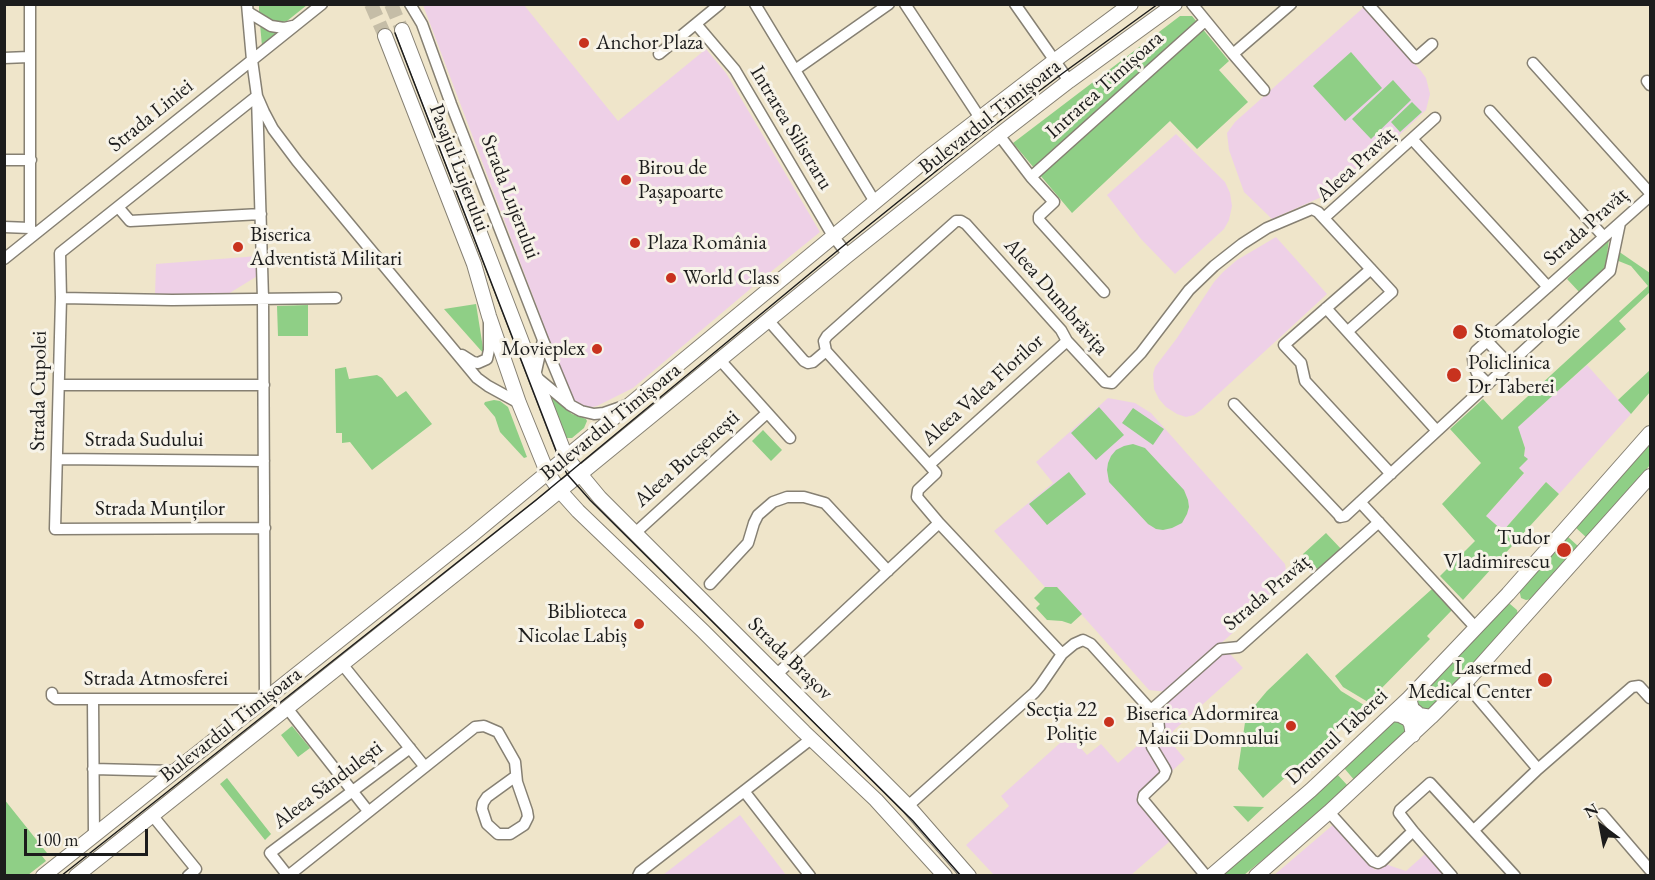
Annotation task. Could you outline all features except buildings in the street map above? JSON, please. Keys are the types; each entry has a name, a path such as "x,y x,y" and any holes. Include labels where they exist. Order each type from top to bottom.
{"main road":[{"name":"Bulevardul Timișoara","path":"43,876 472,535 875,202 980,118 1131,4"},
{"name":"Bulevardul Timișoara","path":"76,876 580,475 848,255 999,135 1175,4"},
{"name":"Pasajul Lujerului","path":"402,30 535,376"},
{"name":"Pasajul Lujerului","path":"385,36 474,264 519,403"},
{"path":"535,376 566,457 580,475"},
{"path":"519,403 547,472 560,491"},
{"name":"Drumul Taberei","path":"1256,876 1413,735 1465,683 1518,603 1650,433"},
{"name":"Strada Brașov","path":"580,475 634,534 908,806 969,876"},
{"name":"Drumul Taberei","path":"1211,876 1305,796 1409,698 1476,627 1518,603 1650,476"},
{"name":"Strada Brașov","path":"560,491 892,816 945,876"},
{"path":"364,620 377,636"},
{"path":"1409,698 1412,709 1424,717 1431,717"},
{"path":"1392,714 1408,719 1413,735"},
{"path":"58,864 67,876"}],"street":[{"path":"4,227 32,231 30,4"},
{"name":"Strada Liniei","path":"4,259 32,231 322,4"},
{"name":"Strada Lujerului","path":"410,4 422,24 570,405"},
{"path":"659,54 720,4"},
{"path":"755,4 875,202"},
{"path":"795,69 889,4"},
{"path":"905,4 980,118"},
{"path":"1015,4 1069,81"},
{"path":"1192,4 1264,90"},
{"path":"1233,54 1291,4"},
{"path":"1368,4 1416,58 1432,44"},
{"path":"248,8 271,26 284,28 296,25"},
{"path":"248,8 257,96 261,214 265,699"},
{"name":"Intrarea Timișoara","path":"1031,177 1205,21"},
{"name":"Intrarea Silistraru","path":"696,24 735,70 833,236 848,255"},
{"path":"4,57 29,57"},
{"name":"Strada Pravăț","path":"1488,384 1477,373 1474,366 1473,359 1476,351 1650,195 1533,63"},
{"path":"257,96 118,207 130,221 261,214"},
{"path":"257,96 273,129 297,161 483,383 519,403"},
{"path":"1490,111 1604,237"},
{"name":"Aleea Pravăț","path":"1347,332 1392,292 1324,218 1435,118"},
{"path":"999,135 1031,177 1054,202 1039,216 1039,220 1104,292"},
{"name":"Strada Pravăț","path":"1412,139 1548,287"},
{"path":"4,160 31,160"},
{"name":"Strada Cupolei","path":"55,530 61,298 60,253 118,207"},
{"name":"Aleea Dumbrăvița","path":"826,351 824,341 827,336 956,221 961,221 1061,330 1067,341 1105,382 1112,383 1163,326 1189,290 1242,244 1273,225 1306,210 1315,210 1324,218"},
{"path":"1234,404 1340,517 1345,516 1610,271 1620,223"},
{"path":"1371,269 1284,345 1300,363 1305,381 1391,474"},
{"path":"61,298 172,300 336,298"},
{"path":"1326,308 1437,431"},
{"path":"454,349 473,362 478,363 487,359 489,316"},
{"path":"768,320 804,361 813,362 826,351 929,465"},
{"path":"543,340 535,376 570,405 594,414 630,404"},
{"name":"Aleea Valea Florilor","path":"1062,654 917,497 918,490 936,473 929,465 1067,341"},
{"path":"1487,341 1509,364"},
{"name":"Aleea Bucșenești","path":"720,360 790,438"},
{"path":"59,386 264,385"},
{"name":"Aleea Bucșenești","path":"634,534 767,413"},
{"name":"Strada Sudului","path":"57,459 264,461"},
{"path":"710,584 748,543 758,515 773,502 788,497 804,497 825,503 888,571"},
{"path":"1360,502 1476,627"},
{"name":"Strada Pravăț","path":"1151,710 1220,649 1239,647 1379,522"},
{"path":"776,675 939,523"},
{"name":"Strada Munților","path":"55,530 265,528"},
{"path":"908,806 1034,693 1062,654 1078,641 1083,640 1091,644 1158,718 1160,725 1152,747 1166,771 1164,776 1144,795 1143,800 1206,876"},
{"name":"Aleea Săndulești","path":"342,664 425,767"},
{"path":"1465,683 1538,769"},
{"path":"1474,830 1538,769 1632,687 1639,686 1650,698"},
{"name":"Strada Atmosferei","path":"52,693 56,699 265,699"},
{"path":"93,699 94,835"},
{"path":"287,708 368,811"},
{"path":"288,876 472,729 484,726 498,732 515,762 516,776 528,817 524,825 510,834 498,834 487,824 482,809 483,803 516,776"},
{"path":"638,876 640,872 811,739"},
{"name":"Aleea Săndulești","path":"288,876 270,853 410,748"},
{"path":"93,769 175,771"},
{"path":"1452,876 1399,813 1430,783 1515,876"},
{"path":"744,791 810,876"},
{"path":"1329,812 1373,861 1378,863 1413,831"},
{"path":"1602,814 1650,870"},
{"path":"152,815 192,872"}],"shaded area":[{"path":"423,5 524,5 618,121 706,49 726,73 820,232 633,388 597,406 587,408 579,405 571,397"},
{"path":"1364,7 1426,78 1430,94 1426,110 1344,187 1272,219 1244,192 1229,150 1227,133 1235,122"},
{"path":"1176,134 1225,182 1232,206 1224,229 1175,274 1141,239 1107,195"},
{"path":"1276,237 1327,294 1201,410 1186,417 1177,414 1166,407 1154,389 1155,367 1223,272 1237,260"},
{"path":"258,256 259,275 228,294 155,295 156,264"},
{"path":"1587,365 1631,414 1559,494 1546,482 1503,531 1486,516 1524,473 1519,468 1525,448 1517,427"},
{"path":"1108,398 1135,403 1151,413 1285,564 1288,583 1167,692 1149,690 1057,587 1045,587 994,531 1053,483 1036,462"},
{"path":"1221,653 1230,654 1243,668 1173,731 1171,741 1185,759 1147,794 1146,798 1177,835 1131,875 994,875 966,845 1009,806 1001,796 1069,735 1087,755 1101,744 1118,763 1156,729 1156,723 1150,716"},
{"path":"740,815 786,875 663,875"},
{"path":"1334,824 1375,870 1382,863 1406,871 1425,854 1444,875 1273,876"}],"green space":[{"path":"259,5 307,5 283,22 259,14"},
{"path":"1180,16 1192,16 1229,61 1219,70 1248,102 1197,149 1170,121 1072,213 1013,143"},
{"path":"260,24 281,31 262,46"},
{"path":"1351,52 1382,88 1345,121 1313,86"},
{"path":"1393,80 1411,100 1371,139 1352,119"},
{"path":"1412,102 1422,112 1400,132 1391,122"},
{"path":"1609,239 1605,272 1581,294 1567,279"},
{"path":"1618,251 1650,273 1650,292 1619,321 1626,329 1518,427 1525,448 1524,456 1528,459 1519,468 1524,473 1486,516 1503,531 1546,482 1559,494 1463,600 1440,576 1475,541 1442,504 1481,463 1450,429 1483,399 1502,420 1648,286 1631,266 1616,260"},
{"path":"476,304 484,354 444,309"},
{"path":"308,305 308,336 278,336 277,306"},
{"path":"346,367 349,379 377,375 397,397 406,391 432,424 372,470 350,442 342,443 342,433 336,433 335,369"},
{"path":"1650,370 1650,392 1631,414 1618,400"},
{"path":"553,397 572,414 587,421 584,428 572,438 564,436 550,400"},
{"path":"494,400 508,407 527,457 524,458 500,432 495,417 484,404"},
{"path":"1099,407 1124,435 1096,460 1071,433"},
{"path":"1133,408 1164,429 1153,445 1122,423"},
{"path":"763,430 782,450 771,461 752,441"},
{"path":"1650,440 1650,465 1587,538 1575,527"},
{"path":"1133,444 1145,448 1184,490 1189,507 1182,523 1172,528 1156,529 1148,524 1109,482 1107,470 1111,456 1116,450"},
{"path":"1069,472 1086,494 1047,525 1029,504"},
{"path":"1326,533 1343,551 1320,572 1303,554"},
{"path":"1567,536 1579,547 1532,599 1521,598 1519,589"},
{"path":"1045,587 1057,587 1082,614 1071,624 1047,620 1036,608 1040,604 1034,598"},
{"path":"1432,589 1452,610 1427,636 1430,639 1368,702 1343,687 1335,676"},
{"path":"1510,604 1517,610 1518,615 1431,710 1424,712 1417,705 1418,697 1505,605"},
{"path":"1307,653 1341,691 1364,705 1263,798 1238,769 1246,716 1267,691"},
{"path":"1401,720 1407,731 1356,782 1344,768 1394,721"},
{"path":"292,726 310,748 298,757 281,735"},
{"path":"1336,773 1348,786 1294,834 1244,875 1221,875"},
{"path":"227,778 271,834 265,840 220,784"},
{"path":"4,799 47,853 42,856 46,861 28,875 5,875"},
{"path":"1233,806 1264,807 1248,822"}],"tunnel":[{"path":"371,4 385,36"},
{"path":"391,4 402,30"}],"tram line":[{"path":"61,876 536,500 976,139 1158,4"},
{"path":"395,33 567,474 590,500 913,821 961,876"}],"place":[{"name":"Anchor Plaza","path":"584,43"},
{"name":"Birou de Pașapoarte","path":"626,180"},
{"name":"Plaza România","path":"635,243"},
{"name":"Biserica Adventistă Militari","path":"238,247"},
{"name":"World Class","path":"671,278"},
{"name":"Stomatologie","path":"1460,332"},
{"name":"Movieplex","path":"597,349"},
{"name":"Policlinica Dr Taberei","path":"1454,375"},
{"name":"Tudor Vladimirescu","path":"1564,550"},
{"name":"Biblioteca Nicolae Labiș","path":"639,624"},
{"name":"Lasermed Medical Center","path":"1545,680"},
{"name":"Secția 22 Poliție","path":"1109,722"},
{"name":"Biserica Adormirea Maicii Domnului","path":"1291,726"}]}
